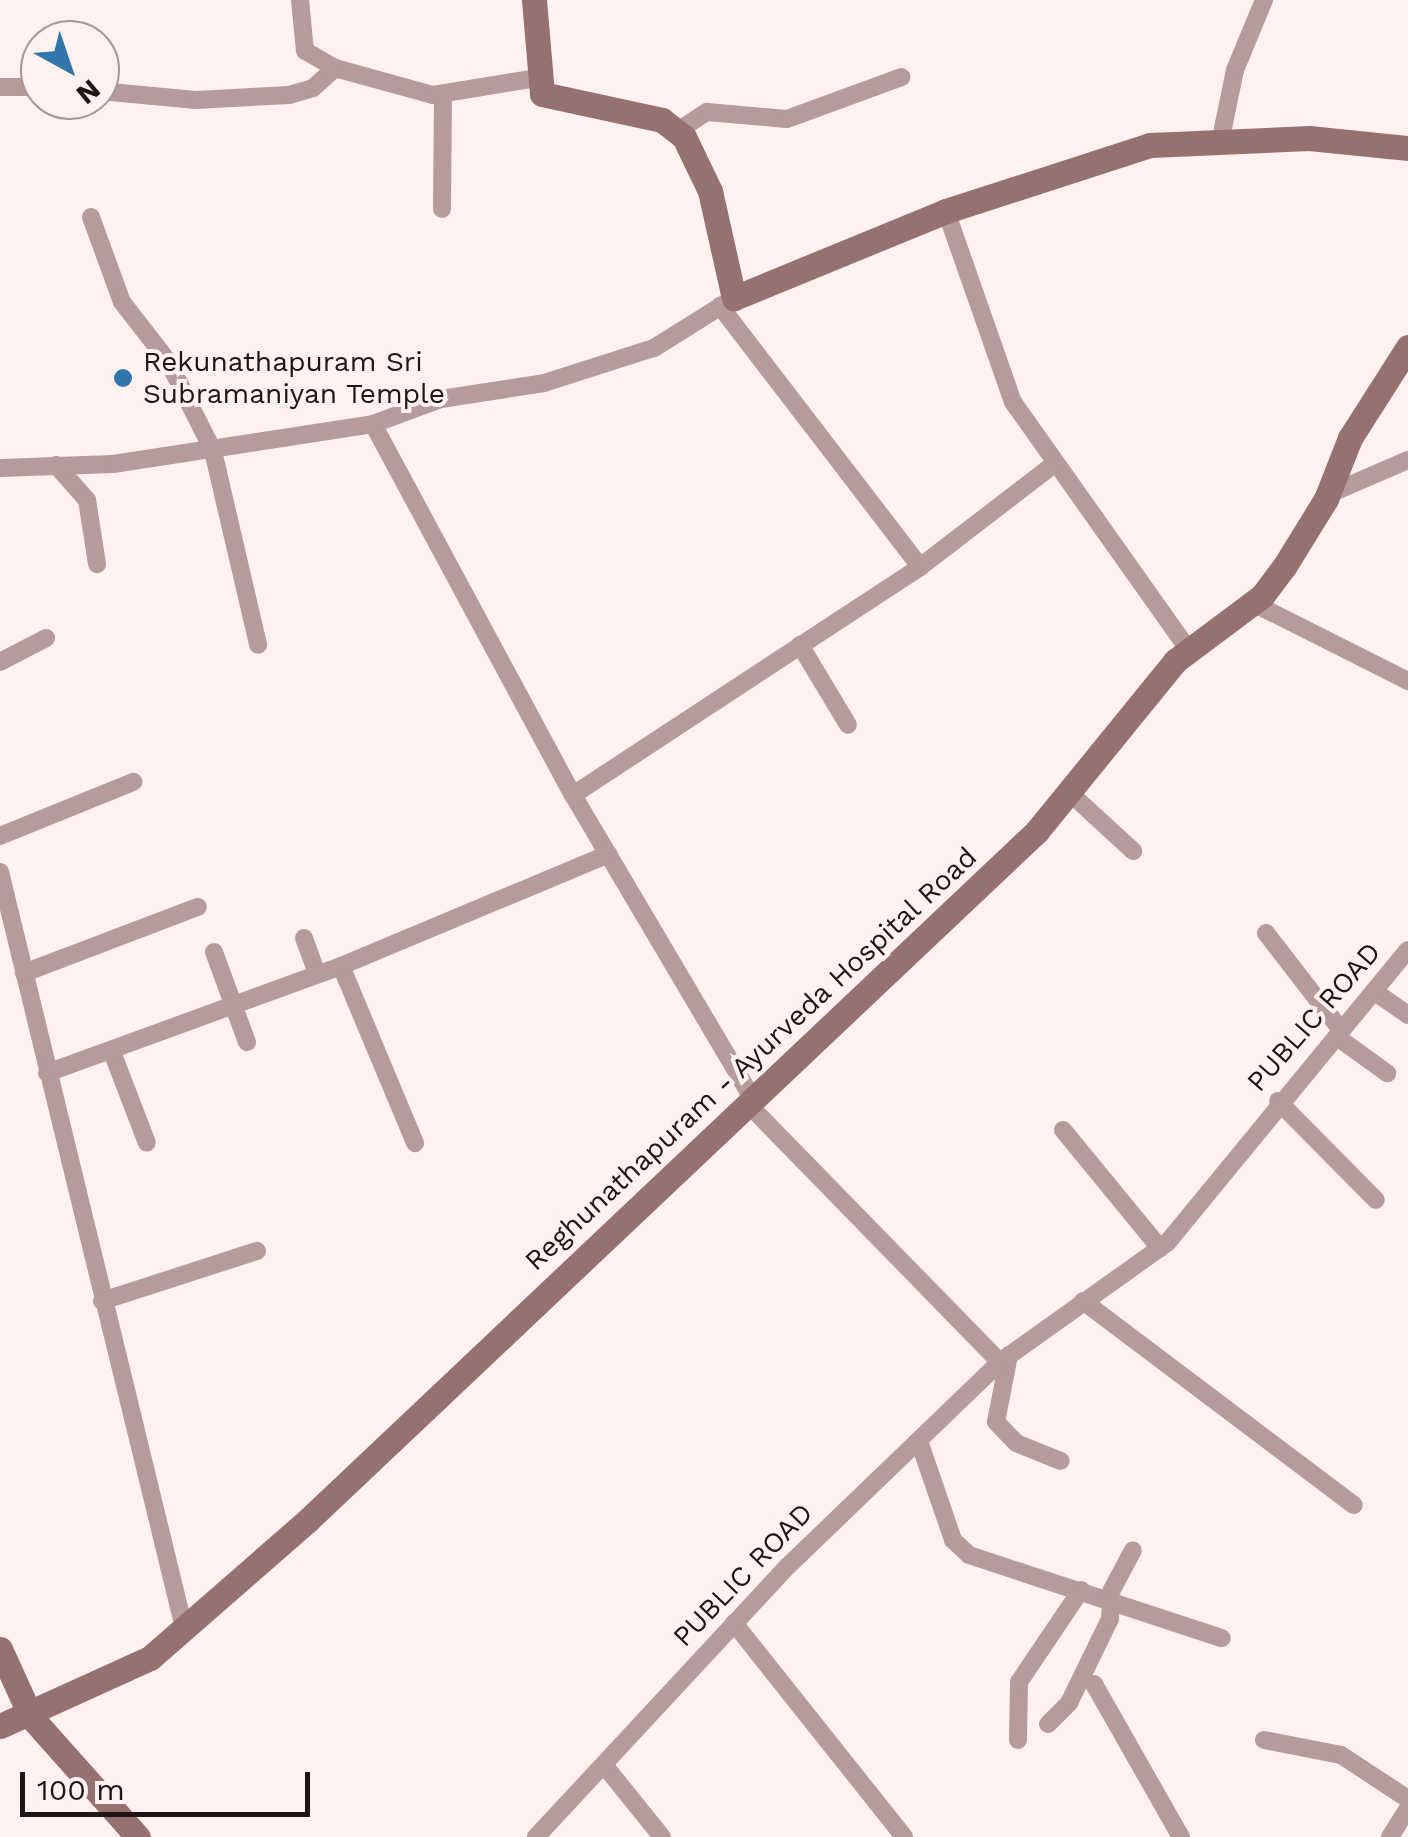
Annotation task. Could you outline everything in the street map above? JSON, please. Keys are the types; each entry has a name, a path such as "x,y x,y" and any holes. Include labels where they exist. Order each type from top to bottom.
{"main road":[{"path":"534,0 536,78 548,99 662,120 678,130 710,190 727,302 946,210 1150,145 1221,138 1408,148"},
{"name":"Reghunathapuram - Ayurveda Hospital Road","path":"0,1726 30,1716 150,1658 849,1015 1070,792 1189,651 1253,603 1284,567 1327,495 1350,438 1408,347"},
{"path":"0,1649 30,1716 138,1837"}],"street":[{"path":"300,0 305,50 335,68 443,94 536,78"},
{"path":"1221,138 1244,42 1264,0"},
{"path":"120,93 196,100 290,95 313,88 335,68"},
{"path":"678,130 707,112 787,119 902,77"},
{"path":"442,209 443,94"},
{"path":"946,210 1000,375 1054,464 1189,651"},
{"path":"91,217 122,302 168,362 213,451 258,645"},
{"path":"0,468 213,451 373,424 441,399 544,383 654,348 727,302 920,566"},
{"path":"373,424 573,795 750,1102 1005,1358 996,1422 1016,1443 1061,1461"},
{"path":"1327,495 1408,460"},
{"path":"573,795 920,566 1054,464"},
{"path":"56,466 87,500 97,564"},
{"path":"1253,603 1408,682"},
{"path":"0,662 46,638"},
{"path":"800,645 848,725"},
{"path":"0,836 134,782"},
{"path":"1070,792 1132,851"},
{"path":"47,1073 340,966 609,854"},
{"path":"0,872 184,1628"},
{"path":"24,973 198,907"},
{"path":"1266,933 1336,1037 1378,1074"},
{"path":"304,938 318,973"},
{"name":"PUBLIC ROAD","path":"536,1837 734,1624 1005,1358 1160,1248 1278,1101 1408,950"},
{"path":"214,952 247,1042"},
{"path":"340,966 415,1143"},
{"path":"1375,992 1408,1016"},
{"path":"112,1052 146,1143"},
{"path":"1278,1101 1376,1200"},
{"path":"1063,1130 1160,1248"},
{"path":"102,1301 256,1251"},
{"path":"1083,1301 1354,1505"},
{"path":"919,1441 960,1548 1222,1638"},
{"path":"1048,1724 1069,1703 1110,1619 1109,1600 1133,1550"},
{"path":"1018,1740 1019,1682 1081,1590"},
{"path":"734,1624 904,1837"},
{"path":"1094,1684 1181,1837"},
{"path":"1264,1740 1341,1755 1408,1799"},
{"path":"604,1765 662,1837"},
{"path":"1390,1837 1408,1808"}],"place":[{"name":"Rekunathapuram Sri Subramaniyan Temple","path":"123,378"}]}
